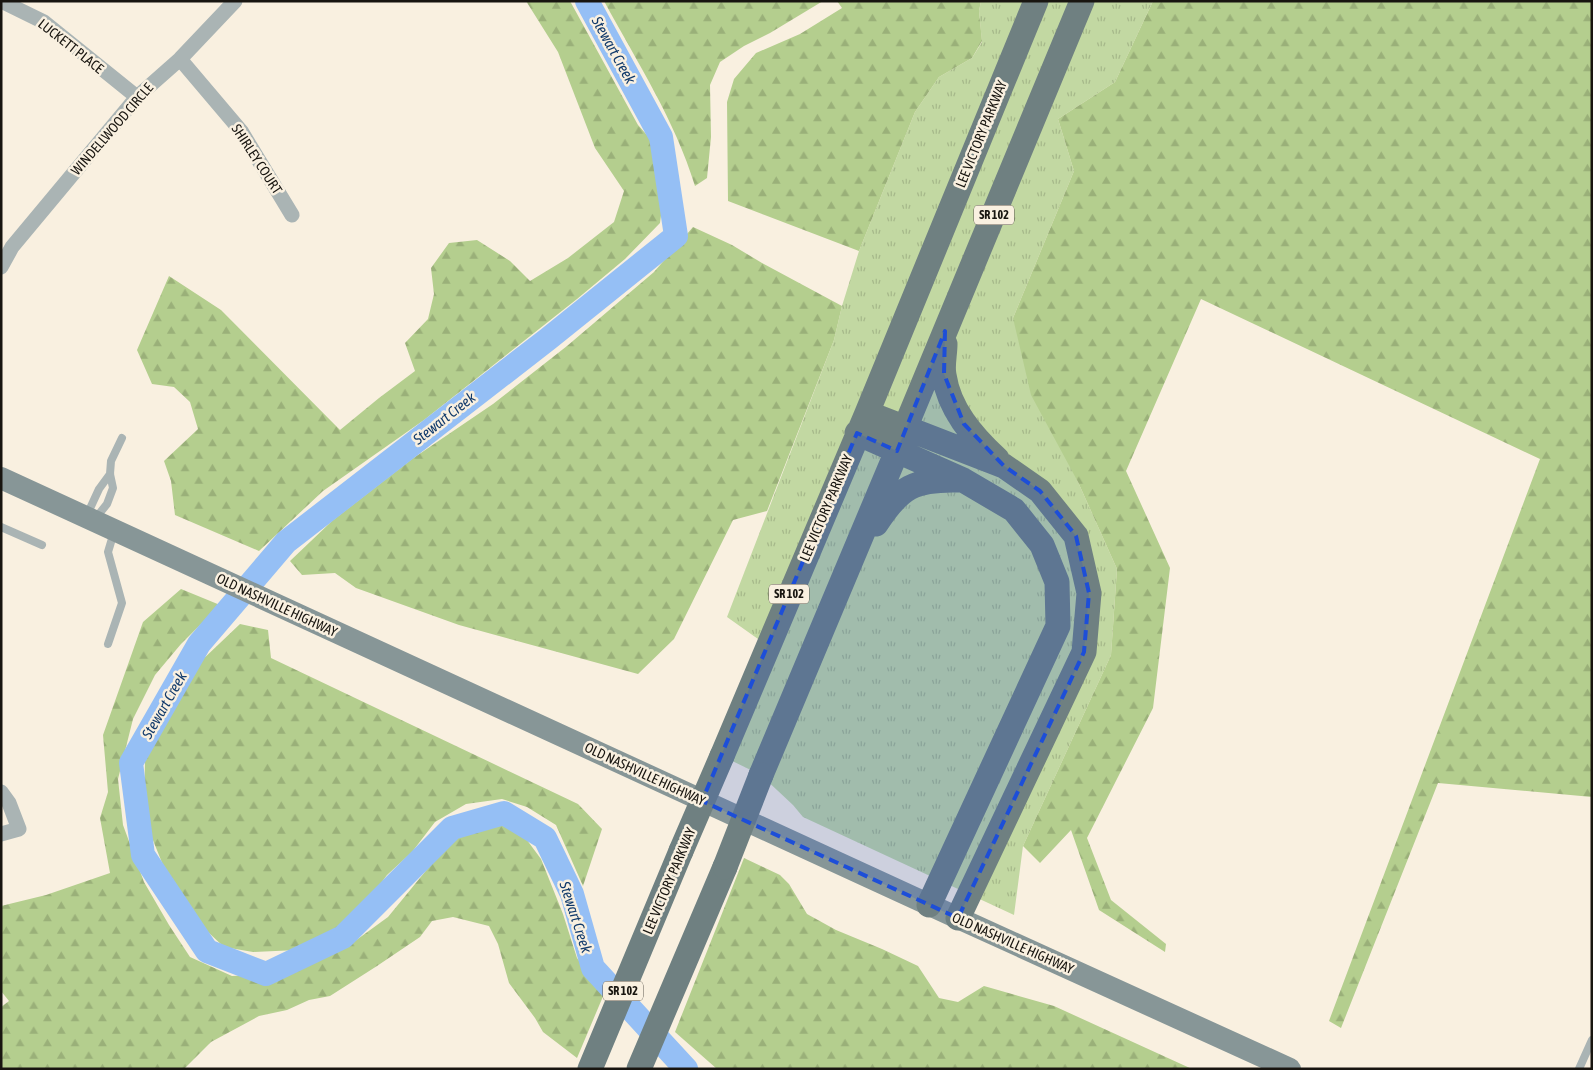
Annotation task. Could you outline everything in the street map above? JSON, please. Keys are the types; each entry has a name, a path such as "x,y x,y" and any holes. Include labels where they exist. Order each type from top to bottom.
{"main road":[{"name":"LEE VICTORY PARKWAY","path":"590,1069 862,423 1036,1"},
{"name":"SR 102","path":"639,1069 686,954 725,867 761,775 897,451 1082,1"},
{"path":"945,331 944,374 951,399 964,424 1004,466 1040,491 1076,536 1089,593 1084,652 958,918"},
{"path":"862,423 905,428 1004,466"},
{"path":"862,423 897,451 963,480 1014,510 1042,545 1057,582 1058,626 929,905"},
{"name":"OLD NASHVILLE HIGHWAY","path":"2,479 1290,1069"},
{"path":"807,664 830,634 875,526 888,505 913,485 927,481 963,480"}],"street":[{"name":"LUCKETT PLACE","path":"1,1 44,22 137,97"},
{"name":"WINDELLWOOD CIRCLE","path":"1,267 7,243 137,97 180,59 235,1"},
{"name":"SHIRLEY COURT","path":"180,59 241,130 292,215"},
{"path":"1,792 9,803 19,829 1,834"}],"lane":[{"path":"90,519 107,504 113,488 110,474 111,461 122,438"},
{"path":"90,519 98,489 110,474"},
{"path":"1,527 42,545"},
{"path":"108,644 122,602 108,552 115,530"},
{"path":"1579,1069 1592,1040"}],"highlighted area":[{"path":"945,331 944,374 964,424 1004,466 1040,491 1076,536 1089,593 1084,652 958,918 702,801 857,433 897,451"}],"green space":[{"path":"526,1 570,1 638,125 654,143 664,193 660,223 625,259 577,299 424,420 323,491 259,551 175,515 171,481 164,461 198,429 190,402 174,387 152,384 137,350 169,276 221,310 340,430 415,371 405,343 428,319 434,294 431,268 449,243 477,240 510,261 530,281 568,258 614,222 624,191 595,148 558,52"},
{"path":"604,1 823,1 770,33 744,46 720,62 710,85 711,137 707,178 695,186 687,162 666,115"},
{"path":"837,1 981,1 979,11 982,41 972,58 939,77 915,112 859,251 728,201 727,102 734,79 756,53 800,34 842,8"},
{"path":"981,1 1153,1 1115,82 1058,119 1074,171 1013,318 1078,482 1117,569 1111,655 1023,846 1014,915 803,817 761,775 722,756 768,646 727,617 834,340 859,251 915,112 939,77 972,58 982,42 979,11"},
{"path":"1153,1 1592,1 1592,797 1438,783 1341,1028 1329,1021 1540,459 1201,299 1126,471 1170,568 1153,708 1087,838 1111,900 1166,944 1165,952 1099,910 1071,830 1040,863 1023,846 1111,655 1117,569 1078,482 1031,395 1013,318 1074,171 1058,119 1115,82"},
{"path":"693,227 732,245 842,306 834,340 767,511 733,520 674,639 638,674 459,625 356,588 335,573 302,575 290,561 332,521 412,459 493,404 567,346 654,272"},
{"path":"181,589 220,605 181,644 155,675 133,719 118,779 123,825 144,882 190,957 232,976 283,974 344,949 388,917 456,834 496,822 521,832 541,859 563,914 577,958 604,994 577,1058 543,1032 509,983 498,944 489,926 453,917 432,921 420,937 330,996 309,1000 287,1010 259,1016 211,1042 184,1069 1,1069 1,1007 9,1001 1,991 1,906 46,895 110,873 100,818 108,792 103,735 143,622"},
{"path":"240,624 268,630 271,658 578,804 602,829 583,886 556,825 527,807 502,799 466,804 435,822 412,852 387,875 361,910 333,935 297,950 253,952 224,947 194,919 165,870 144,818 145,761 199,663"},
{"path":"744,858 780,875 789,884 807,914 836,930 918,966 939,998 958,1002 984,986 1054,1006 1192,1069 717,1069 675,1032"}],"waterway":[{"name":"Stewart Creek","path":"587,1 661,137 676,236 548,339 286,542 199,644 131,763 143,855 207,951 266,974 343,937 452,828 504,813 545,838 572,894 593,968 686,1069"}]}
